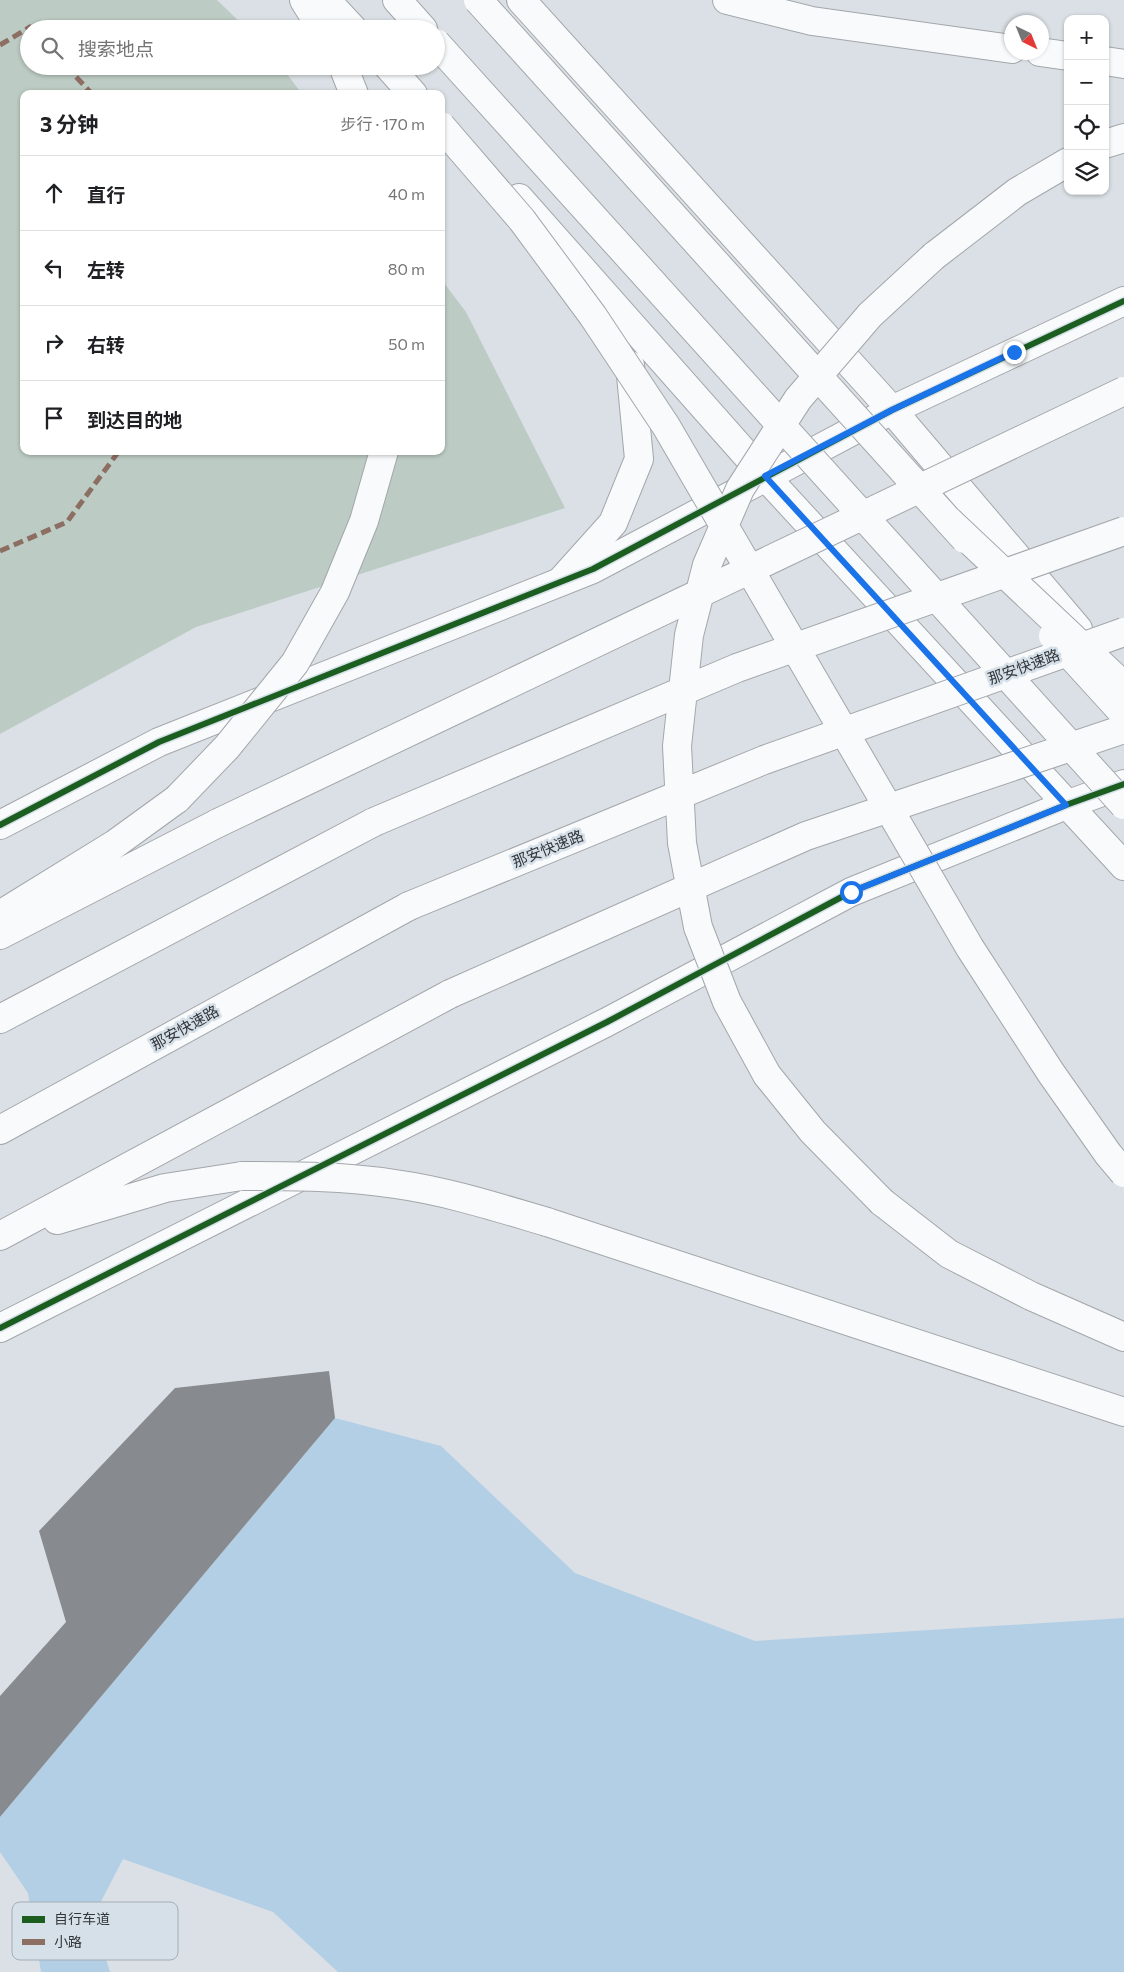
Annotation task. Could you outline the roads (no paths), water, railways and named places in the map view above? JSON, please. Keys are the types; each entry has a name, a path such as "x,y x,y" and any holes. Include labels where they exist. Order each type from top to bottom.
{"main road":[{"path":"304,0 316,20"},
{"path":"326,0 345,20"},
{"path":"342,0 360,20"},
{"path":"397,0 415,20"},
{"path":"478,0 1124,714"},
{"path":"521,0 892,410 1124,685"},
{"path":"726,0 812,21 1004,48"},
{"path":"445,53 1124,805"},
{"path":"1049,53 1064,55"},
{"path":"1109,62 1124,64"},
{"path":"347,75 352,90"},
{"path":"396,75 409,90"},
{"path":"409,75 422,90"},
{"path":"445,115 765,476 1124,866"},
{"path":"445,131 522,220 593,316 666,426 970,948 1051,1073 1108,1154 1124,1173"},
{"path":"1109,143 1124,138"},
{"path":"1064,164 1018,192 934,256 870,315 798,399 740,489 707,566 689,635 677,746 682,843 698,927 726,1002 767,1075 814,1132 882,1202 949,1254 1031,1296 1124,1337"},
{"path":"0,825 160,742 592,569 892,410 1124,301"},
{"path":"560,582 613,524 639,458 626,319"},
{"path":"0,935 218,823 1124,391"},
{"path":"0,915 115,844 177,800 227,747 295,663 335,592 364,521 383,455"},
{"path":"949,521 1124,685"},
{"path":"0,1019 374,822 737,668 1124,531"},
{"name":"那安快速路","path":"0,1130 409,906 764,760 1124,632"},
{"path":"0,1236 450,994 806,836 1124,729"},
{"path":"0,1328 608,1022 851,892 1066,805 1124,784"},
{"path":"0,1244 67,1215 165,1188 242,1176 317,1176 395,1184 456,1196 546,1222 1124,1412"}],"water":[{"path":"335,1418 441,1446 575,1573 755,1641 1124,1618 1124,1972 338,1972 273,1912 123,1859 101,1902 29,1902 28,1893 0,1852 0,1817"},
{"path":"39,1960 106,1960 110,1972 41,1972"}]}
